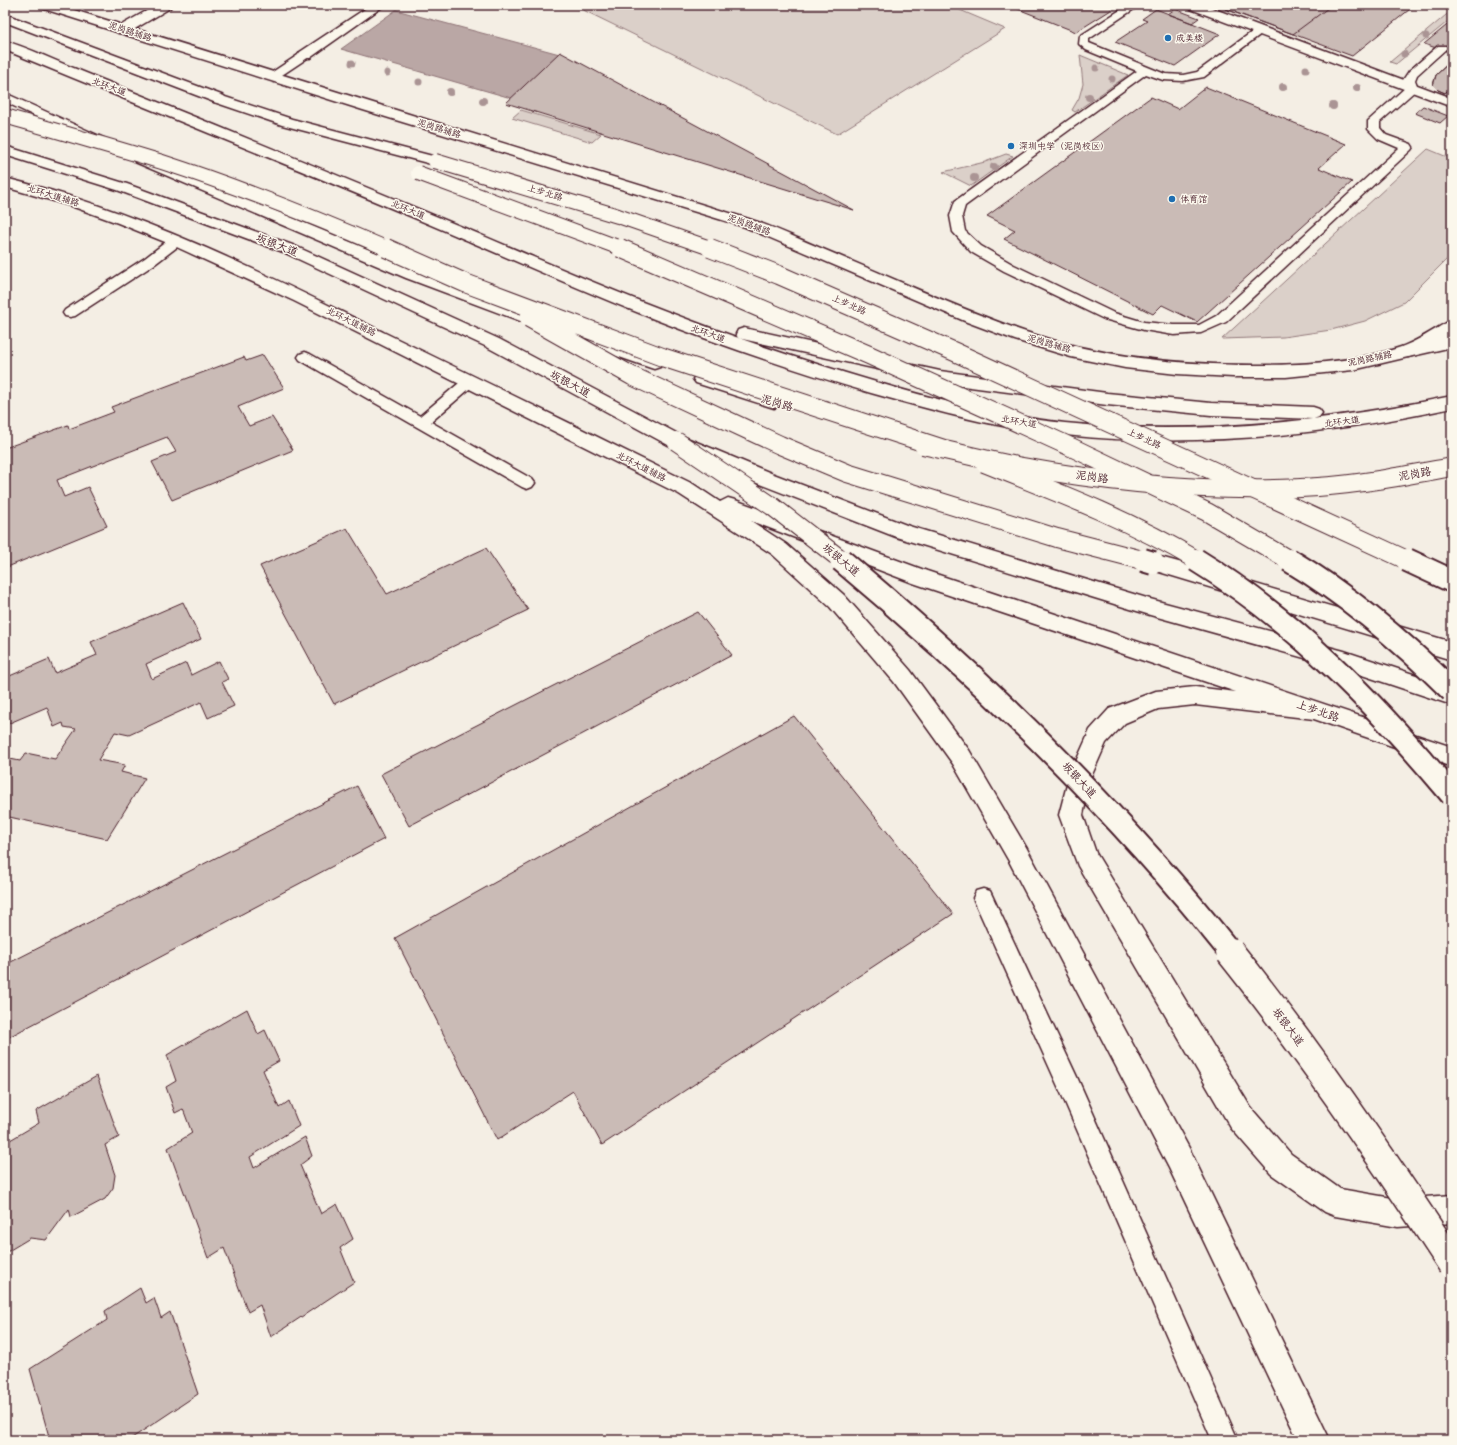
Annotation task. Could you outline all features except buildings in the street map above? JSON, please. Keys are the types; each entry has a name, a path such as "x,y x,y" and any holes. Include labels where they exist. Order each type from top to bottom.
{"main road":[{"name":"泥岗路辅路","path":"45,5 272,77 750,224 973,318 1021,336 1071,351 1125,362 1177,368 1233,371 1286,371 1353,364 1408,350 1452,327"},
{"path":"123,30 166,5"},
{"path":"305,55 379,5"},
{"path":"1192,5 1452,103"},
{"name":"上步北路","path":"5,18 219,99 286,122 435,161 618,216 718,251 779,275 955,352 1452,581"},
{"name":"北环大道","path":"5,45 300,164 640,308 702,332 778,359 878,389 969,413 1066,429 1146,434 1241,431 1359,420 1391,415 1451,402"},
{"name":"泥岗路","path":"5,97 132,156 412,274 585,339 741,392 923,445 1018,466 1105,479 1183,487 1255,489 1318,487 1399,477 1452,467"},
{"path":"5,116 160,162 217,181 333,225 465,283 665,358 976,460 1057,492 1130,524 1169,544 1207,567 1261,604 1301,636 1381,713 1452,795"},
{"path":"286,122 406,169 566,227 634,254 862,352 1046,435 1207,512 1314,575 1342,595 1417,656 1452,691"},
{"name":"坂银大道","path":"5,150 122,187 289,249 421,308 493,343 676,441 783,514 844,562 964,668 1059,759 1127,832 1184,896 1260,991 1321,1072 1391,1172 1452,1264"},
{"name":"北环大道辅路","path":"5,182 76,203 176,241 300,297 686,489"},
{"path":"465,283 632,376 780,446 847,473 1057,538 1222,582 1452,651"},
{"path":"640,308 687,322 940,377 1107,399 1211,409 1299,414 1359,412 1451,402"},
{"path":"1408,350 1452,342"},
{"path":"676,441 764,478 903,532 1143,605 1344,660 1452,696"},
{"path":"686,489 779,549 837,601 902,676 961,758 1018,854 1179,1158 1314,1440"},
{"name":"上步北路","path":"686,489 920,577 1452,757"},
{"path":"1313,710 1195,696 1156,700 1117,716 1098,737 1080,777 1071,815 1086,858 1241,1118 1281,1164 1335,1202 1398,1213 1452,1209"}],"lane":[{"path":"1135,5 1084,38 1084,44 1090,48 1163,77 1183,78 1200,75 1260,30"},
{"path":"1145,70 959,204 956,216 959,232 976,249 1009,268 1109,316 1144,326 1174,330 1202,329 1220,319 1407,147 1382,137 1374,129 1374,121 1412,88 1409,80 1413,73 1442,48"},
{"path":"272,77 305,55"},
{"path":"70,312 150,260 176,241"},
{"path":"305,356 527,483"},
{"path":"421,423 470,381"},
{"path":"984,898 1070,1085 1225,1440"}],"shaded area":[{"path":"573,5 948,5 1005,29 837,134"},
{"path":"396,10 567,56 518,100 341,49"},
{"path":"1452,10 1452,18 1396,64 1390,62"},
{"path":"1080,55 1128,75 1075,112 1072,110 1079,98 1083,84"},
{"path":"521,110 601,134 592,142 512,118"},
{"path":"1428,149 1452,159 1452,254 1404,302 1365,321 1331,330 1283,337 1222,339"},
{"path":"1006,154 1013,156 971,186 943,172 985,162"}],"place":[{"name":"成美楼","path":"1168,38"},
{"name":"深圳中学（泥岗校区）","path":"1011,146"},
{"name":"体育馆","path":"1172,199"}]}
